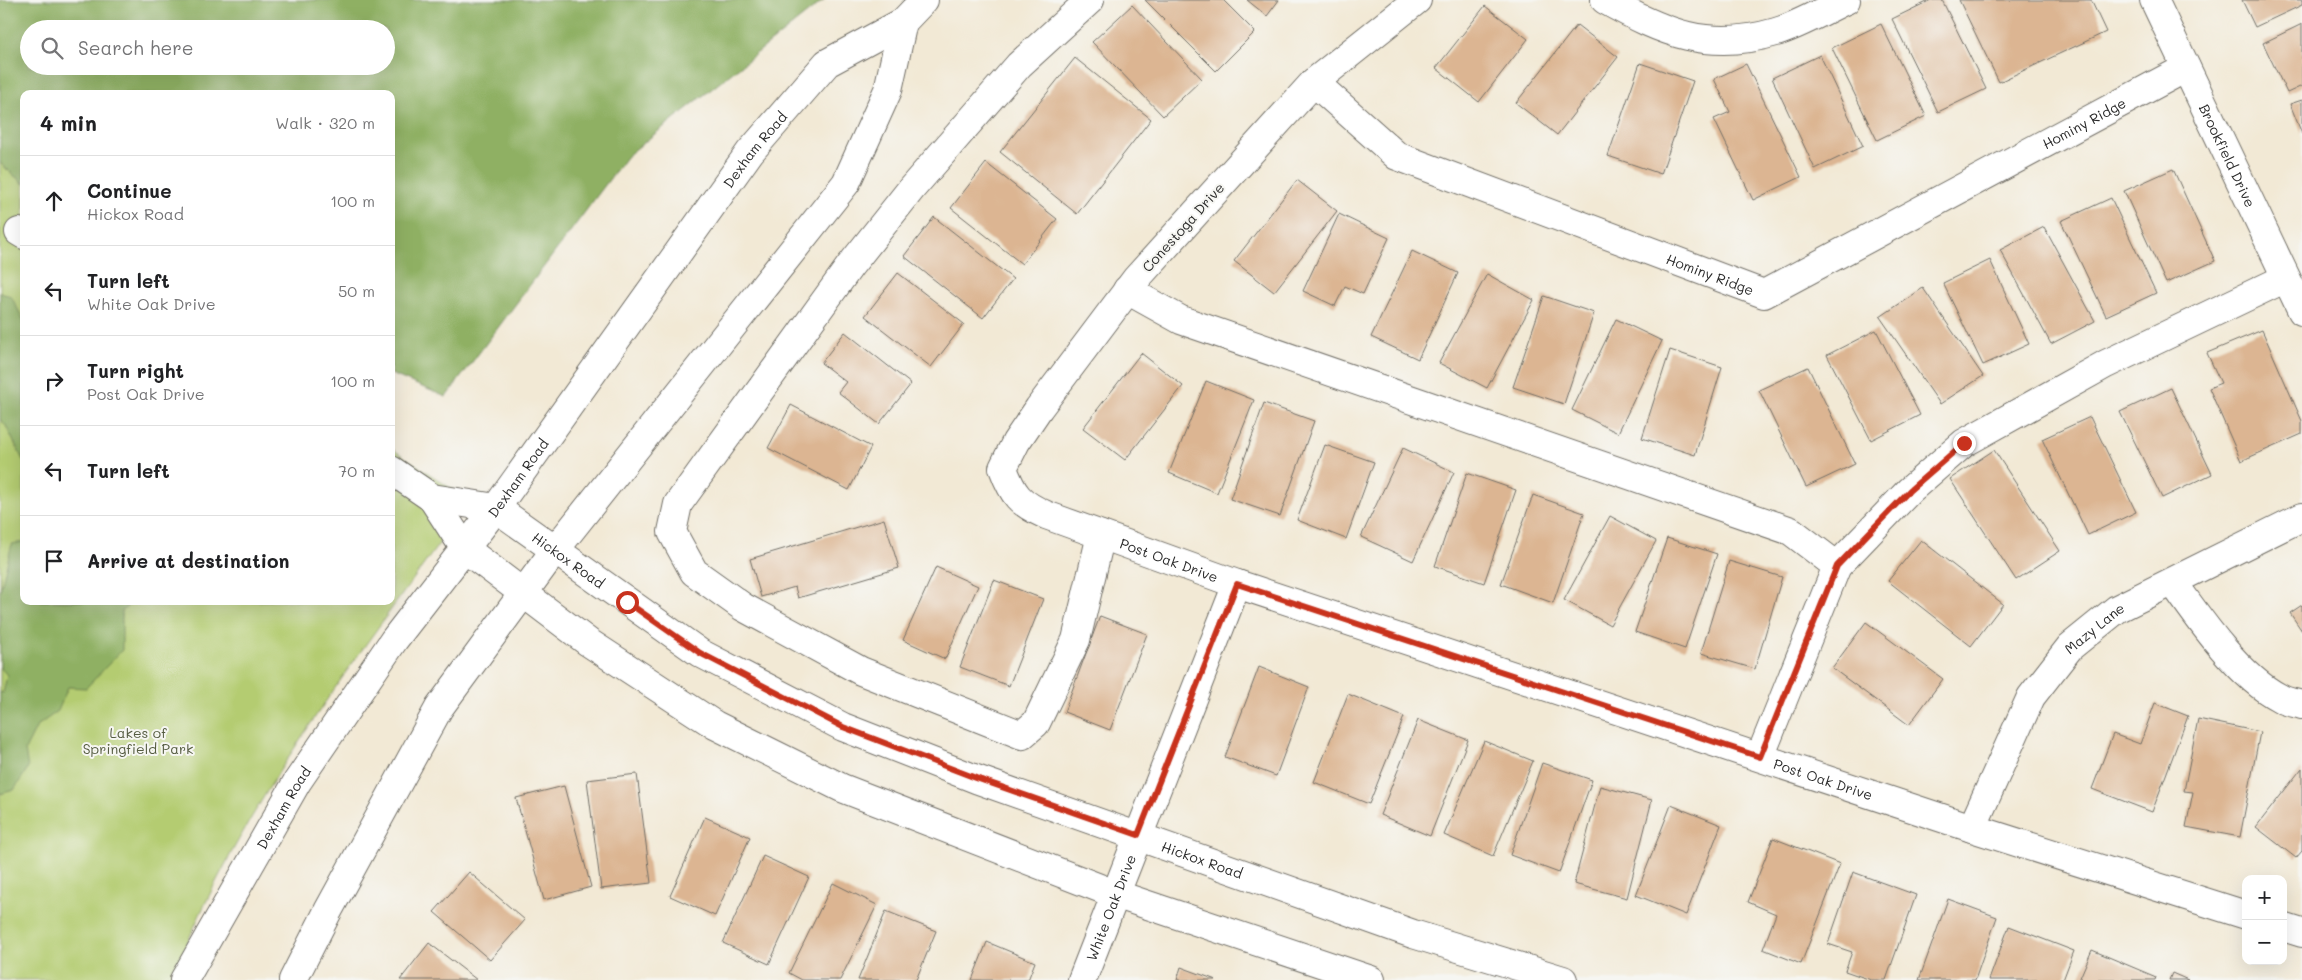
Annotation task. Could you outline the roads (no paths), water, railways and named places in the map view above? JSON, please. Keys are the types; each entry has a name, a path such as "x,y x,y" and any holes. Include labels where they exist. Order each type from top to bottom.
{"street":[{"name":"Dexham Road","path":"184,980 297,782 394,640 496,508 750,152 827,63 903,22 924,0"},
{"path":"1090,0 1020,65 912,188 856,258 678,504 672,532 694,572 743,607 861,671 1022,735 1036,723 1076,640 1101,535"},
{"name":"Conestoga Drive","path":"1012,492 1003,468 1016,442 1127,290 1314,82 1417,0"},
{"path":"1605,0 1644,22 1692,38 1736,41 1778,32 1846,0"},
{"name":"Brookfield Drive","path":"2154,0 2302,311"},
{"path":"293,980 328,911 439,708 555,550 846,183 888,90 903,22"},
{"name":"Hominy Ridge","path":"1314,82 1397,156 1764,294 2186,68"},
{"path":"1760,757 1837,566 1910,490 1964,443 2106,364 2286,278"},
{"path":"1127,290 1182,320 1791,531 1837,566"},
{"name":"Hickox Road","path":"395,473 432,498 465,549 603,652 715,725 842,788 1115,894 1371,980"},
{"name":"Post Oak Drive","path":"1012,492 1025,506 1237,584 1972,828 2242,914"},
{"name":"Hickox Road","path":"432,498 496,508 700,653 843,727 976,778 1413,934 1563,980"},
{"name":"Mazy Lane","path":"1972,828 2031,697 2070,647 2117,609 2302,517"},
{"path":"2173,582 2202,623 2242,670 2280,698 2302,706"},
{"name":"White Oak Drive","path":"1082,980 1237,584"},
{"path":"2287,928 2302,933"}],"park label":[{"name":"Lakes of Springfield Park","path":"138,740"}]}
